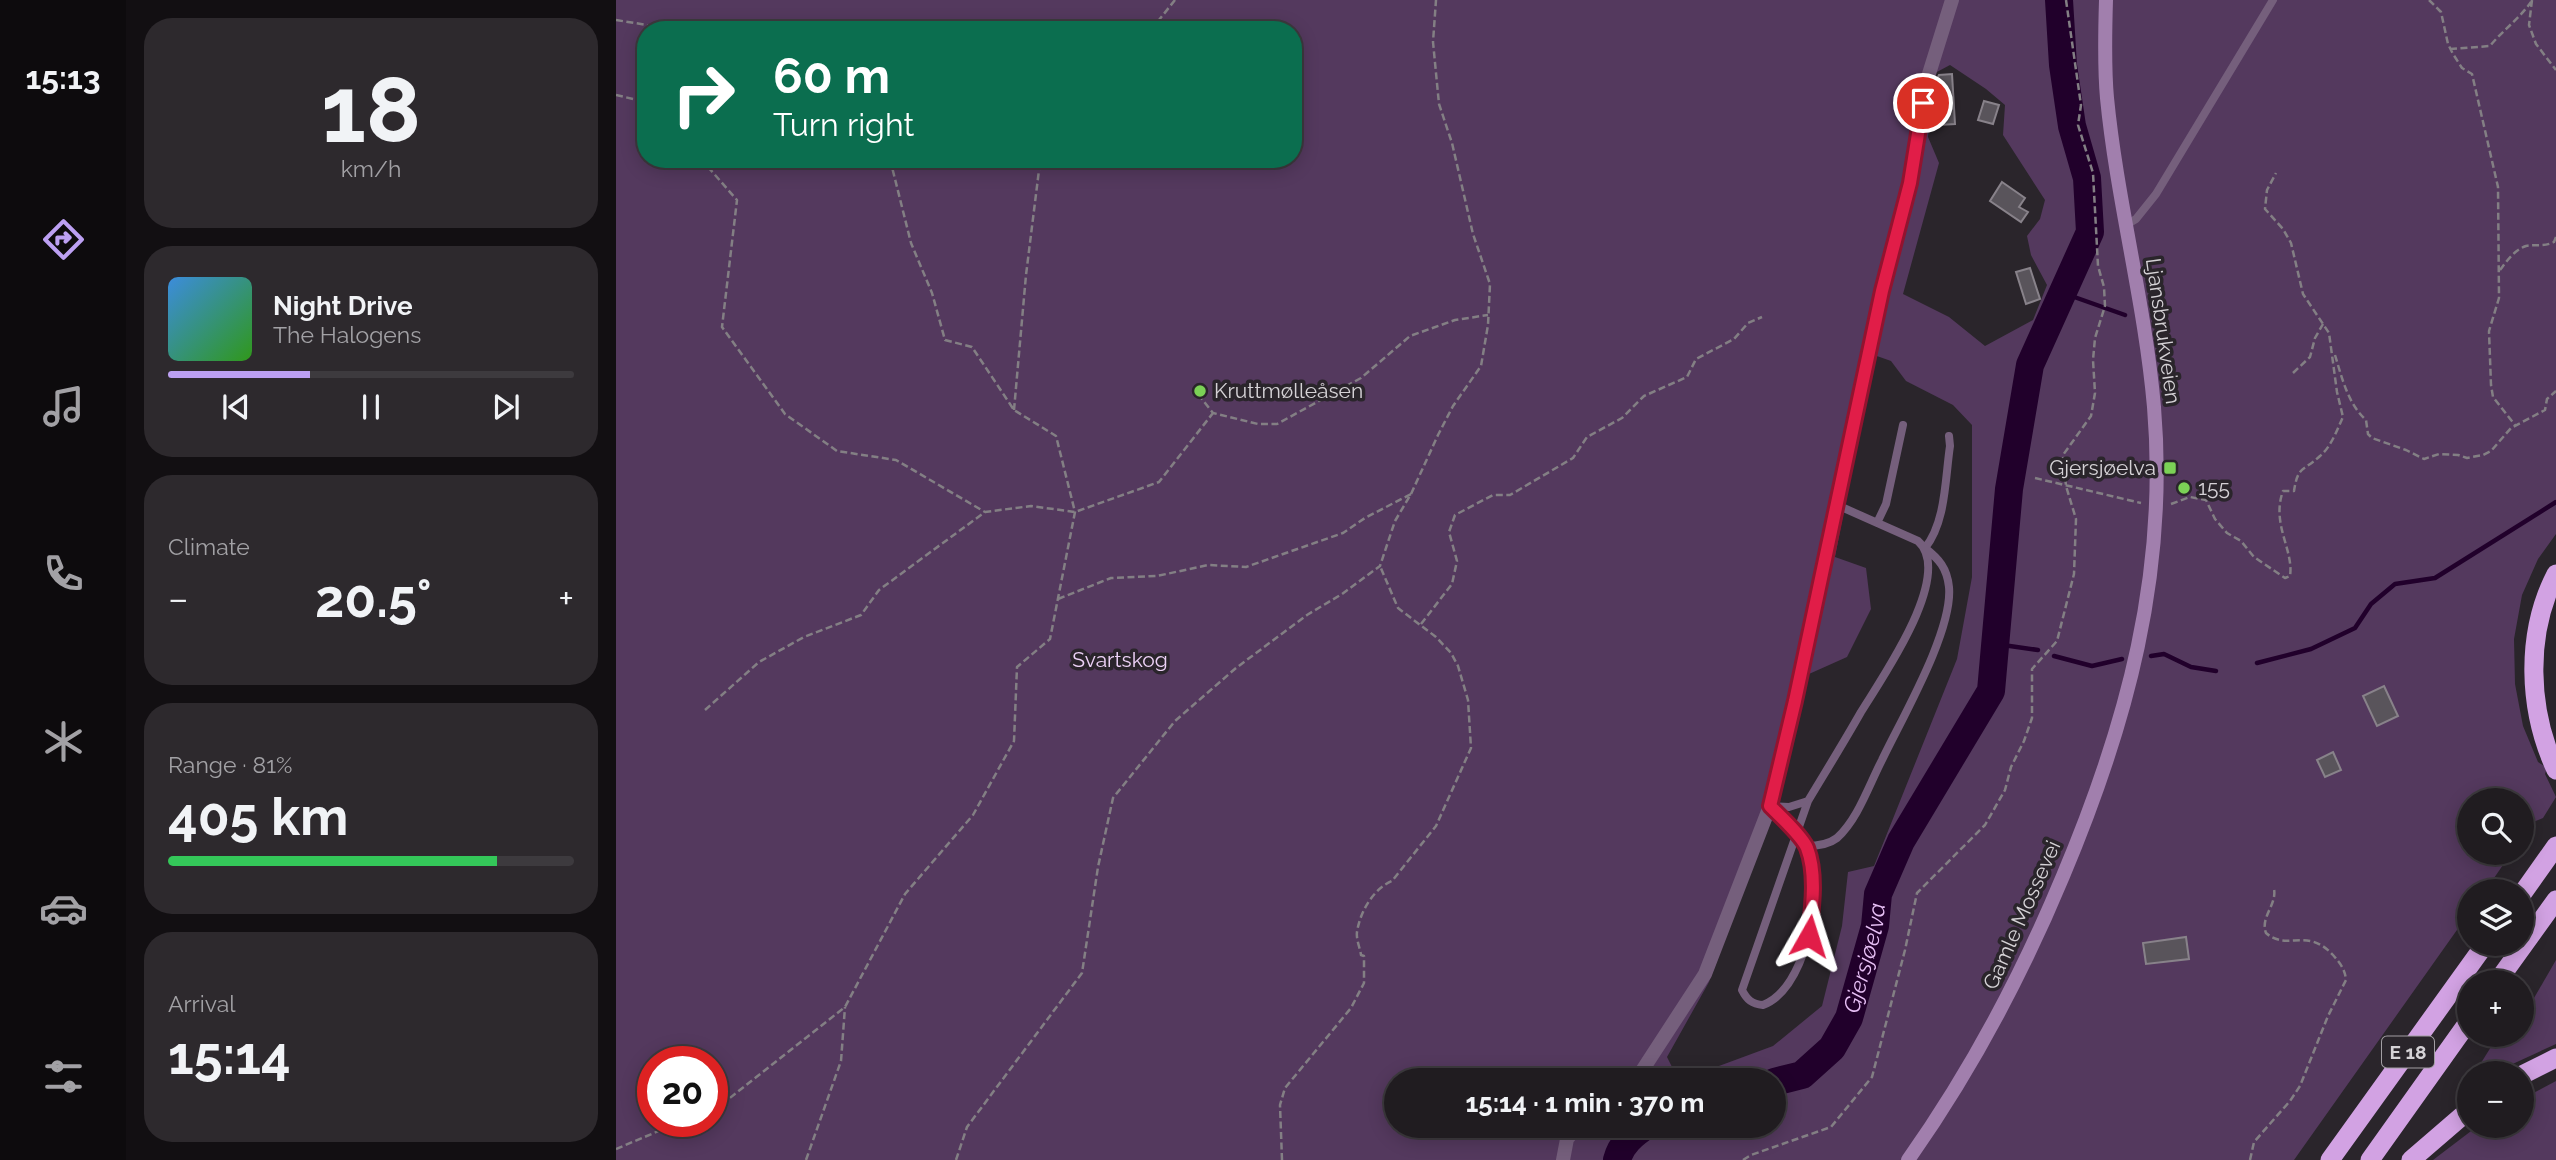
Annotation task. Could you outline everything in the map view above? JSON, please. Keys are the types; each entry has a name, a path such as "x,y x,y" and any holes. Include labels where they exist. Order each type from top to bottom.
{"highway":[{"path":"2556,574 2539,622 2534,670 2540,723 2556,770"},
{"path":"2533,879 2556,846"},
{"path":"2506,970 2556,900"},
{"name":"E 18","path":"2330,1160 2477,956"},
{"name":"E 18","path":"2370,1160 2457,1038"},
{"path":"2534,1070 2556,1058"},
{"path":"2411,1160 2457,1120"}],"main road":[{"name":"Ljansbrukveien","path":"2106,0 2107,96 2154,405 2157,507 2149,592 2134,668"},
{"name":"Gamle Mossevei","path":"1908,1160 1918,1153 1986,1039 2033,946 2101,781 2134,668"}],"street":[{"path":"1644,1068 1705,974 1770,806 1882,291 1910,183 1928,77 1952,0"},
{"path":"1563,1160 1568,1138"}],"lane":[{"path":"2126,225 2136,219 2157,194 2273,0"},
{"path":"1877,523 1886,504 1902,425"},
{"path":"1770,806 1796,835 1806,846 1811,868 1813,906 1809,936 1793,976 1783,994 1763,1005 1754,1004 1746,998 1742,990 1796,835 1808,801 1909,632 1926,583 1928,566 1925,548 1935,533 1940,513 1950,446 1949,436"},
{"path":"1806,846 1835,840 1856,811 1927,670 1940,634 1950,590 1947,573 1941,561 1918,541 1837,505"},
{"path":"1770,806 1789,807 1808,801"}],"path":[{"path":"1158,21 1175,0"},
{"path":"956,1160 967,1127 1082,973 1098,867 1113,798 1175,721 1195,703 1286,630 1380,566 1395,521 1411,494 1453,406 1481,366 1490,284 1473,234 1452,143 1439,104 1433,41 1436,0"},
{"path":"1743,1160 1830,1127 1872,1076 1917,893 1985,825 2005,790 2011,767 2032,718 2032,669 2057,641 2074,574 2076,519 2066,486 2063,454 2091,416 2095,393 2095,338 2105,310 2104,286 2098,266 2093,173 2078,125 2081,105 2066,0"},
{"path":"2429,0 2441,12 2450,49 2462,68 2472,74 2498,187 2500,270 2499,298 2489,331 2491,385 2493,397 2515,425"},
{"path":"2450,49 2490,47 2501,33 2518,21 2532,1"},
{"path":"2532,1 2529,25 2536,44 2556,70"},
{"path":"616,20 637,23"},
{"path":"616,95 637,100"},
{"path":"709,168 737,200 722,327 785,414 837,451 896,460 985,512"},
{"path":"728,1099 845,1007 905,894 973,815 1014,741 1017,667 1051,639 1075,512 1056,436 1014,410 972,347 945,340 932,293 911,243 892,168"},
{"path":"1014,410 1040,168"},
{"path":"2276,173 2267,190 2265,209 2283,229 2291,243 2304,294 2329,333 2346,391 2359,415 2366,420 2368,434 2372,438 2424,459 2439,454 2467,458 2491,451 2515,425 2545,410 2547,399 2556,391"},
{"path":"2500,270 2516,251 2527,246 2545,246 2554,242 2556,237"},
{"path":"1198,394 1213,413 1258,424 1278,424 1361,378 1410,336 1455,320 1488,315"},
{"path":"1421,624 1452,584 1457,561 1449,532 1455,515 1493,495 1510,495 1573,458 1587,437 1622,418 1644,396 1686,377 1696,359 1734,339 1748,323 1762,317"},
{"path":"2294,373 2309,357 2323,324"},
{"path":"2035,478 2157,507 2190,496 2206,500 2215,519 2227,533 2241,541 2254,557 2288,578 2291,573 2278,507 2283,492 2294,491 2297,475 2308,463 2319,457 2343,417 2337,392 2333,349"},
{"path":"705,710 760,662 804,637 861,615 879,590 985,512 1031,506 1075,512 1159,482 1213,413"},
{"path":"1057,599 1111,578 1157,576 1208,565 1246,566 1343,533 1411,494"},
{"path":"1282,1160 1280,1105 1285,1088 1344,1017 1364,983 1364,956 1357,934 1366,904 1401,871 1436,826 1471,748 1468,701 1458,666 1451,653 1421,624 1398,608 1380,566"},
{"path":"2250,1160 2251,1147 2258,1135 2290,1101 2300,1086 2328,1016 2346,980 2340,963 2319,942 2280,939 2266,933 2264,923 2274,901 2274,889"},
{"path":"806,1160 841,1061 845,1007"},
{"path":"616,1149 644,1137"}],"green space":[{"name":"Svartskog","path":"616,0 2556,0 2556,534 2538,559 2522,595 2514,639 2515,684 2523,726 2538,762 2547,768 2545,774 2556,797 2543,818 2534,822 2534,788 2457,788 2457,865 2503,865 2493,879 2457,879 2457,930 2294,1160 616,1160","holes":["1950,65 2005,105 2003,135 2045,200 2040,219 2027,236 2031,255 2047,285 2033,320 1985,346 1949,317 1903,294 1939,163 1928,137 1935,73","1874,355 1891,361 1906,381 1953,405 1972,425 1972,577 1957,659 1874,866 1848,872 1842,926 1822,1006 1773,1046 1714,1068 1786,1068 1786,1138 1384,1138 1384,1068 1672,1068 1667,1057 1709,982 1775,807 1809,674 1847,657 1871,609 1866,568 1835,557"]},
{"path":"2556,960 2556,1044 2519,1061 2482,1061 2491,1047 2534,1047 2534,998"},
{"path":"2556,1081 2556,1160 2433,1160 2462,1138 2534,1138 2534,1093"}],"building":[{"path":"1952,74 1955,124 1939,125 1937,79 1939,75"},
{"path":"1984,101 1999,105 1993,124 1978,120"},
{"path":"2002,182 2025,198 2019,207 2028,212 2021,222 1990,201"},
{"path":"2030,268 2040,299 2026,304 2016,272"},
{"path":"2384,686 2398,716 2377,726 2363,696"},
{"path":"2333,752 2341,770 2325,777 2317,760"},
{"path":"2186,937 2189,959 2146,964 2143,943"}],"waterway":[{"name":"Gjersjøelva","path":"1786,1079 1802,1075 1832,1048 1849,1018 1875,926 1878,894 1901,841 1991,691 2009,489 2030,365 2090,232 2087,178 2072,126 2063,65 2059,0"},
{"path":"2063,293 2125,315"},
{"path":"2257,663 2311,649 2355,628 2371,604 2395,584 2435,578 2556,502"},
{"path":"1996,644 2038,650"},
{"path":"2151,656 2164,654 2191,667 2216,671"},
{"path":"2054,656 2092,666 2122,659"},
{"name":"Gjersjøelva","path":"1617,1160 1621,1149 1630,1138"}],"place":[{"name":"Kruttmølleåsen","path":"1200,391"},
{"name":"Gjersjøelva","path":"2170,468"},
{"name":"155","path":"2184,488"}],"route":[{"path":"1809,936 1813,906 1811,868 1806,846 1770,806 1795,701 1882,291 1910,183 1923,103"}]}
